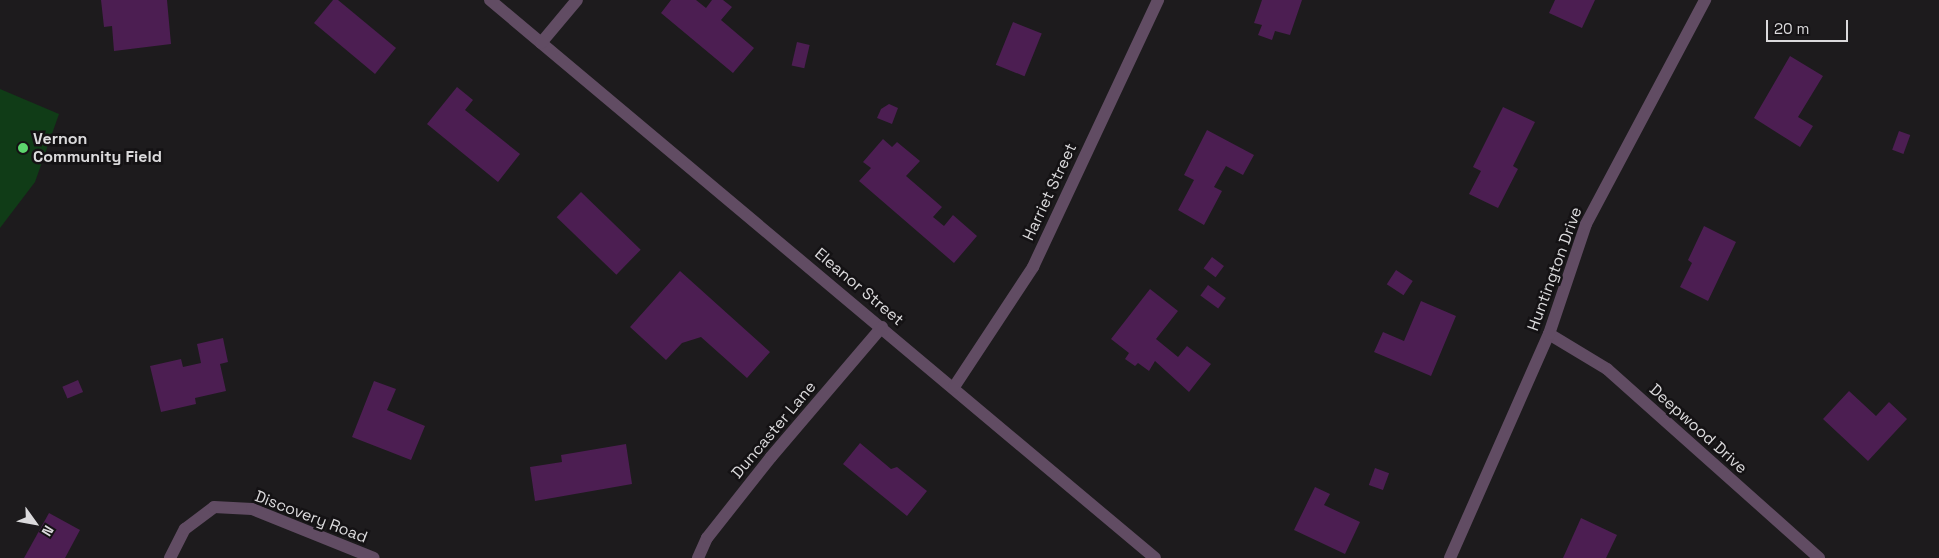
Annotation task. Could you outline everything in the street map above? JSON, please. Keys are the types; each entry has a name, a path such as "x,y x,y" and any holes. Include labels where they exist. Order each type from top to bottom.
{"street":[{"name":"Eleanor Street","path":"490,0 954,387 1155,558"},
{"path":"541,43 577,0"},
{"name":"Harriet Street","path":"954,387 1034,267 1158,0"},
{"name":"Huntington Drive","path":"1450,558 1549,334 1586,224 1705,0"},
{"name":"Duncaster Lane","path":"698,558 708,538 766,465 882,327"},
{"name":"Deepwood Drive","path":"1549,334 1607,370 1819,558"},
{"name":"Discovery Road","path":"170,558 185,529 214,507 252,509 374,558"}],"green space":[{"name":"Vernon Community Field","path":"0,89 59,114 35,182 0,228"}],"building":[{"path":"101,0 167,0 171,44 114,51 112,26 104,27"},
{"path":"333,0 338,0 396,48 375,74 314,23"},
{"path":"671,0 696,0 706,8 712,0 723,0 732,7 721,20 754,48 733,73 661,13"},
{"path":"1262,0 1302,0 1290,35 1275,31 1272,40 1258,35 1262,25 1254,23"},
{"path":"1555,0 1595,0 1582,28 1549,13"},
{"path":"1013,22 1042,34 1025,76 996,65"},
{"path":"797,42 810,45 804,68 792,65"},
{"path":"1790,56 1823,76 1798,117 1813,126 1800,147 1754,118"},
{"path":"457,87 473,100 465,110 520,154 498,182 427,124"},
{"path":"889,104 898,108 892,124 877,118 881,109"},
{"path":"1503,107 1535,122 1513,166 1518,169 1498,208 1469,194 1481,171 1473,167"},
{"path":"1207,130 1254,155 1243,175 1226,166 1214,187 1222,191 1204,225 1178,210 1194,180 1184,175"},
{"path":"1899,131 1910,135 1903,154 1892,150"},
{"path":"883,139 892,147 897,142 920,161 906,176 942,207 933,217 944,226 953,215 977,236 954,263 859,181 871,168 863,162"},
{"path":"581,192 641,250 616,275 557,217"},
{"path":"1704,226 1736,242 1708,301 1680,287 1692,263 1688,260"},
{"path":"1212,257 1224,266 1216,277 1204,268"},
{"path":"1396,270 1413,281 1404,295 1387,284"},
{"path":"680,271 770,352 747,378 701,337 682,343 666,360 630,327"},
{"path":"1208,285 1226,298 1218,308 1200,296"},
{"path":"1150,289 1178,311 1156,339 1178,357 1187,346 1211,364 1189,392 1155,361 1149,371 1138,363 1135,366 1125,359 1129,353 1111,339"},
{"path":"1421,301 1456,316 1431,376 1374,352 1383,332 1404,341"},
{"path":"223,338 228,362 220,364 226,391 195,398 196,404 161,412 150,366 181,359 183,367 201,363 197,344"},
{"path":"78,380 83,392 67,399 62,387"},
{"path":"374,381 396,389 387,410 425,426 411,460 352,437"},
{"path":"1849,391 1876,416 1889,402 1907,419 1868,461 1823,419"},
{"path":"860,443 891,469 897,467 927,491 907,516 843,464"},
{"path":"626,444 632,484 535,501 530,467 562,462 561,455"},
{"path":"1375,468 1389,473 1383,490 1369,485"},
{"path":"1315,487 1330,494 1324,505 1360,522 1345,554 1294,530"},
{"path":"49,513 80,530 65,558 24,558"},
{"path":"1581,518 1617,535 1606,558 1563,558"}],"place":[{"name":"Vernon Community Field","path":"23,148"}]}
